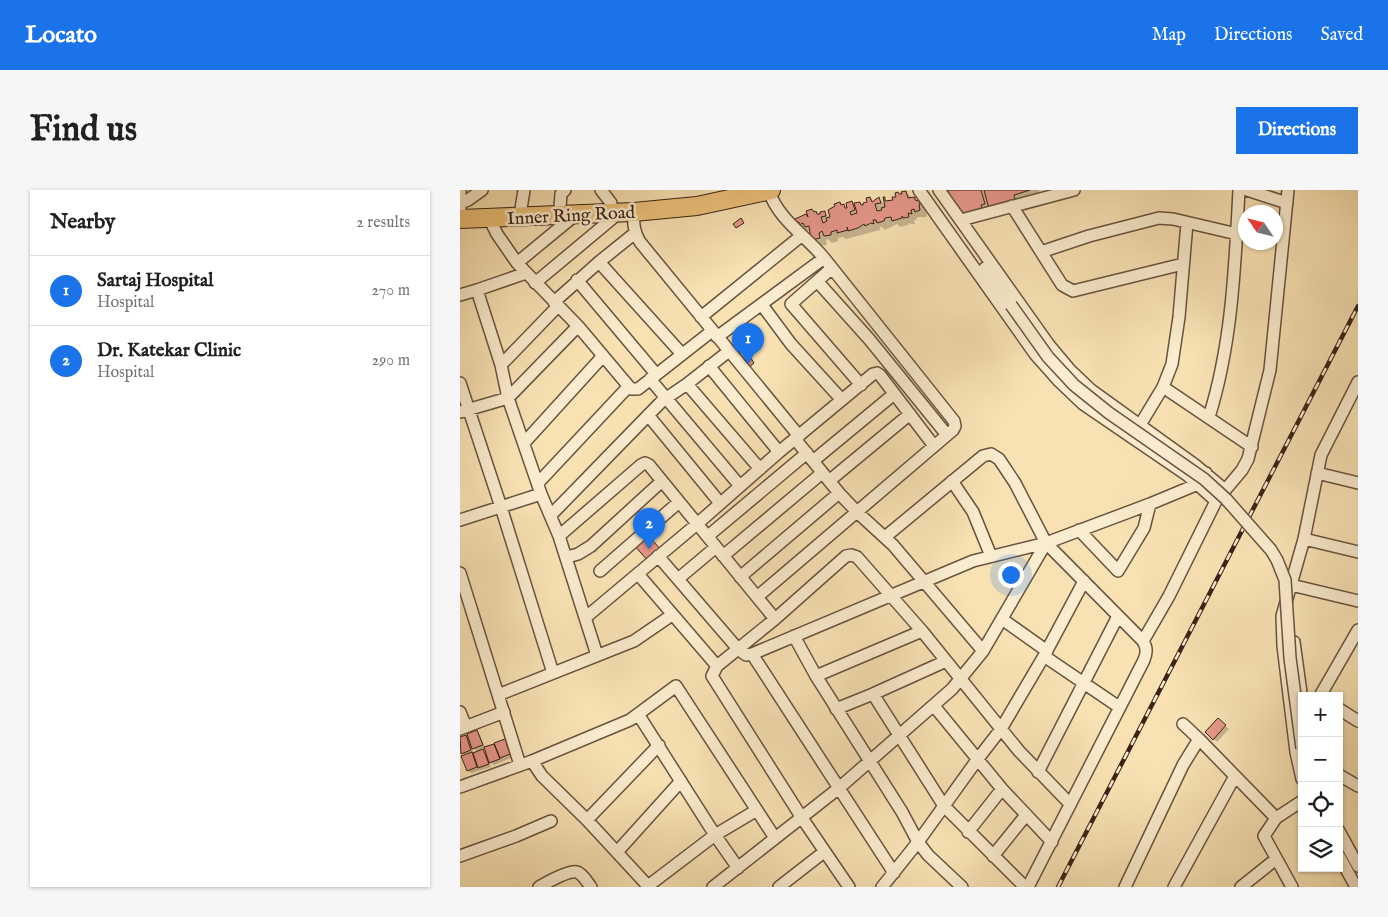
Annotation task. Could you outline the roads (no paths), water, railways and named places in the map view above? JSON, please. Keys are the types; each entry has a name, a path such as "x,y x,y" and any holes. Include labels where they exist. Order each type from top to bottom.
{"highway":[{"name":"Inner Ring Road","path":"460,211 521,209 612,200 684,198 723,190"},
{"name":"Inner Ring Road","path":"612,200 697,206 770,190"},
{"name":"Inner Ring Road","path":"460,219 489,218 566,204"}],"street":[{"path":"460,190 460,219"},
{"path":"460,203 482,190"},
{"path":"521,209 524,190"},
{"path":"757,597 953,430 955,426 954,421 824,258 801,236 776,206 770,190"},
{"path":"919,190 1047,368 1070,393 1198,484 1216,500"},
{"path":"930,190 1048,358 1074,385 1109,413 1204,479 1226,499 1272,550 1280,565 1284,580 1288,641 1301,737"},
{"path":"939,190 1059,358 1091,390 1206,473 1225,490"},
{"path":"961,220 1074,190"},
{"path":"1209,417 1217,393 1230,318 1239,190"},
{"path":"1246,190 1287,203"},
{"path":"1143,641 1169,596 1216,500 1242,470 1252,447 1274,346 1288,190"},
{"path":"535,283 612,200 633,224 635,233 797,438 838,493 885,537 983,651"},
{"path":"517,263 566,204"},
{"path":"1012,206 1062,285 1073,291 1183,264"},
{"path":"489,218 500,240 517,263 578,326 631,389 638,388 681,354 762,305 824,258"},
{"path":"1040,252 1152,219 1166,218 1237,234"},
{"path":"1132,438 1162,387 1172,364 1179,317 1187,223"},
{"path":"502,366 577,280 635,233"},
{"path":"700,317 801,236"},
{"path":"599,262 681,354"},
{"path":"832,268 791,304 861,385"},
{"path":"460,295 526,272"},
{"path":"577,280 653,376 666,398 740,486"},
{"path":"818,281 869,340 946,435"},
{"path":"477,290 502,366 508,398 539,488 567,557 597,655"},
{"path":"762,305 791,344 842,400"},
{"path":"464,411 508,398 578,326"},
{"path":"550,515 666,398 729,351"},
{"path":"524,443 603,356"},
{"path":"710,366 779,452"},
{"path":"585,618 779,452 877,373 934,446"},
{"path":"1298,737 1296,711 1282,628 1282,616 1304,539 1321,455 1358,382"},
{"path":"460,383 464,411 501,507 554,673"},
{"path":"687,384 760,469"},
{"path":"460,520 501,507 539,488 628,387"},
{"path":"1162,387 1252,447"},
{"path":"708,536 894,394"},
{"path":"678,579 825,477 910,414"},
{"path":"648,415 720,502"},
{"path":"873,694 944,806 968,832 1026,887 1052,842 1146,653 1143,641 1046,543 1016,483 999,458 991,454 983,456 885,537"},
{"path":"559,536 645,463 649,465 775,619"},
{"path":"658,556 738,649 746,655 973,561 1046,543 1150,504 1198,484 1206,473"},
{"path":"1317,473 1358,483"},
{"path":"567,557 578,554 591,546 662,481"},
{"path":"952,482 973,512 991,556"},
{"path":"740,577 838,493"},
{"path":"600,571 679,502"},
{"path":"1079,530 1118,571 1144,528 1150,504"},
{"path":"1304,539 1358,552"},
{"path":"713,887 870,762 934,706 961,679 983,651 1046,543"},
{"path":"849,887 824,852 712,676 717,666 775,619 846,556 851,554 857,557 892,596 1001,729 1038,772 1070,804"},
{"path":"460,573 520,765"},
{"path":"638,574 717,666"},
{"path":"886,886 1001,729 1045,654 1084,581"},
{"path":"1292,585 1358,601"},
{"path":"1292,585 1292,626 1301,692"},
{"path":"498,695 634,640 672,615"},
{"path":"1038,772 1118,616"},
{"path":"1002,619 1083,683 1120,707"},
{"path":"1322,692 1358,630"},
{"path":"816,676 922,632"},
{"path":"794,636 816,676 902,812 918,842 928,855 962,887"},
{"path":"1348,650 1358,656"},
{"path":"752,654 894,873"},
{"path":"836,708 873,694 946,661"},
{"path":"460,787 532,761 630,720 676,686 775,838"},
{"path":"934,706 1002,789 1052,842"},
{"path":"460,712 463,728 504,712"},
{"path":"1343,712 1358,722"},
{"path":"638,714 714,835 738,868"},
{"path":"1183,724 1199,738 1276,818"},
{"path":"1125,887 1183,765 1199,738"},
{"path":"586,820 658,746"},
{"path":"532,761 542,776 649,886 714,835 757,810"},
{"path":"1174,887 1235,776"},
{"path":"1343,777 1358,786"},
{"path":"617,852 681,781"},
{"path":"968,832 1002,789"},
{"path":"1292,887 1264,836 1276,818 1298,804"},
{"path":"993,856 1026,815"},
{"path":"460,856 516,836 551,820"},
{"path":"1343,838 1358,866"},
{"path":"1343,850 1358,878"},
{"path":"779,887 824,852"},
{"path":"1241,887 1276,859"},
{"path":"1343,863 1356,887"},
{"path":"539,887 570,872 582,875 591,887"}],"railway":[{"path":"1058,887 1358,306"}],"place":[{"name":"Sartaj Hospital","path":"748,364"},
{"name":"Dr. Katekar Clinic","path":"649,549"}]}
